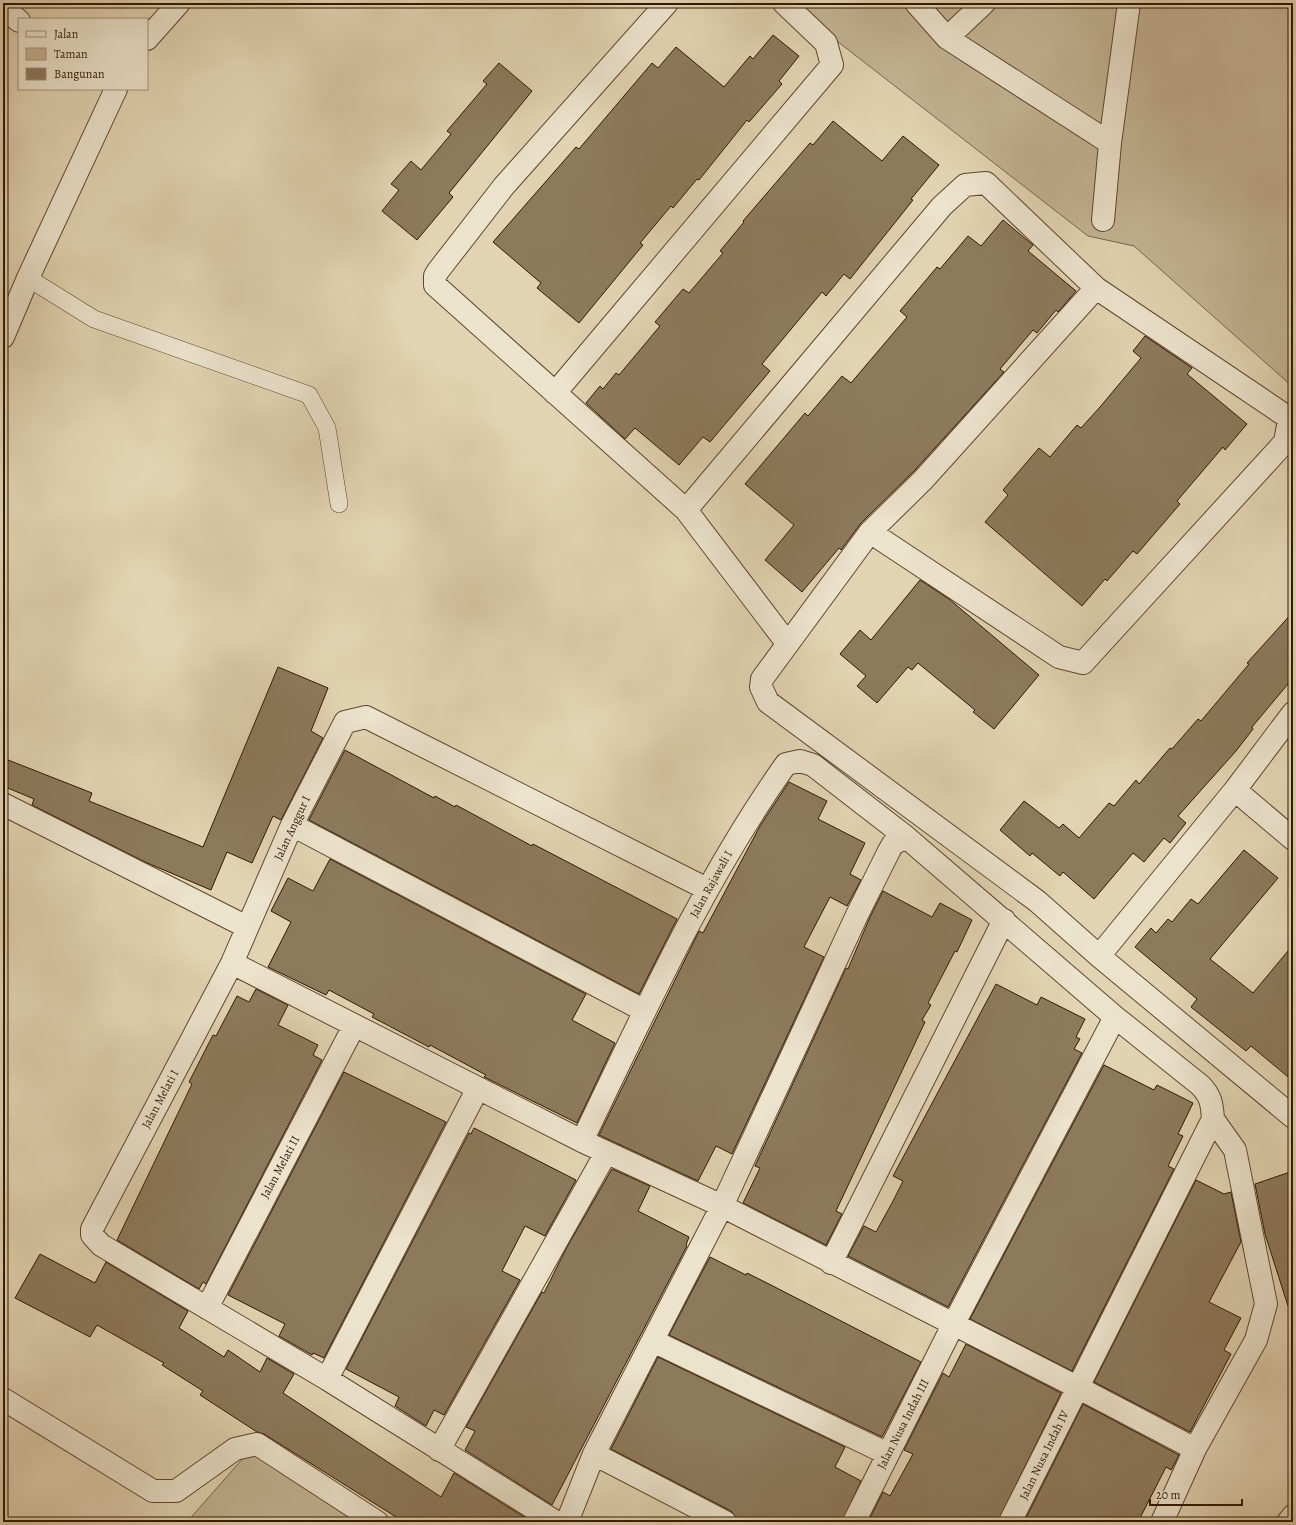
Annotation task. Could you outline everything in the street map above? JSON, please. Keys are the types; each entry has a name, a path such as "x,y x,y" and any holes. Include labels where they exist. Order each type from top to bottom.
{"street":[{"path":"148,38 179,3"},
{"path":"667,3 504,186 435,276 434,282 438,289 686,510 787,642"},
{"path":"555,393 832,65 826,42 784,3"},
{"path":"916,3 948,38 1110,143"},
{"path":"948,38 984,3"},
{"path":"1103,220 1110,143 1128,3"},
{"path":"3,7 18,20"},
{"path":"3,337 108,93"},
{"path":"686,510 942,206 965,185 986,183 1096,288 1286,416 1289,420 1285,442 1083,663 1059,657 870,532"},
{"path":"1096,288 923,480 870,532 787,642 762,679 761,687 768,702 1037,901 1099,956 1293,1117"},
{"path":"1099,956 1235,790 1293,713"},
{"name":"Jalan Anggur I","path":"232,963 292,825 345,722 366,717 707,889"},
{"name":"Jalan Rajawali I","path":"582,1141 645,1011 707,889 761,799 786,764 800,761 813,765 906,837 1115,1017 1208,1093 1212,1106 1213,1119"},
{"path":"1235,790 1293,838"},
{"path":"3,804 247,927"},
{"path":"292,825 645,1011"},
{"path":"567,1522 594,1454 722,1206 857,915 889,851 894,844 906,837"},
{"path":"831,1263 1004,920"},
{"path":"232,963 606,1153 722,1206 831,1263 1077,1387 1195,1450"},
{"name":"Jalan Melati I","path":"207,1308 101,1245 92,1235 92,1229 232,963"},
{"name":"Jalan Nusa Indah III","path":"854,1522 953,1325 1115,1017"},
{"name":"Jalan Melati II","path":"207,1308 354,1026"},
{"path":"327,1379 478,1088"},
{"path":"1162,1522 1195,1450 1256,1340 1266,1304 1235,1150 1213,1119"},
{"name":"Jalan Nusa Indah IV","path":"1010,1522 1213,1119"},
{"path":"439,1450 606,1153"},
{"path":"207,1308 327,1379 556,1522"},
{"path":"653,1341 888,1454"},
{"path":"3,1399 153,1491 176,1491 236,1448 257,1444 377,1522"},
{"path":"594,1454 725,1522"},
{"path":"1288,1522 1293,1516"}],"lane":[{"path":"28,278 94,319 309,395 327,428 339,504"}],"green space":[{"path":"788,3 1293,3 1293,387 1134,246 1088,236"},
{"path":"251,1449 362,1522 187,1522"}],"building":[{"path":"773,35 799,56 779,81 782,84 749,122 747,120 699,180 697,179 673,208 671,206 640,243 643,245 579,323 537,288 541,283 493,242 576,147 579,149 652,63 658,68 676,47 724,87 750,56 753,59"},
{"path":"499,63 532,91 449,193 453,197 417,240 382,211 399,190 391,184 411,161 421,170 451,134 447,131 487,84 483,81"},
{"path":"833,121 882,161 903,136 939,165 850,279 844,274 826,296 822,292 762,364 770,371 710,442 703,437 679,465 635,428 625,439 586,403 600,386 603,389 616,373 619,375 660,326 655,322 683,289 689,293 723,253 720,251 744,222 743,221 810,143 813,145"},
{"path":"1003,220 1033,245 1028,251 1076,291 1058,312 1056,310 1037,333 1033,330 1000,369 1004,372 914,471 861,523 841,550 839,548 802,592 765,560 794,525 745,484 805,413 808,416 842,376 851,383 907,317 900,311 937,267 940,269 968,236 981,246"},
{"path":"1145,336 1192,368 1187,374 1247,424 1225,450 1223,447 1177,501 1180,504 1137,554 1133,551 1107,581 1105,579 1082,606 985,522 1008,495 1003,490 1039,448 1050,457 1077,425 1081,428 1100,407 1141,358 1133,351"},
{"path":"920,580 949,599 1039,675 994,729 973,712 975,710 918,663 912,670 908,667 877,703 857,686 866,676 840,654 860,630 871,640"},
{"path":"1293,612 1293,678 1252,727 1253,729 1236,751 1178,816 1186,823 1170,843 1164,838 1144,862 1133,853 1094,899 1063,872 1060,876 1032,853 1030,856 1000,830 1024,801 1059,828 1063,824 1079,838 1109,803 1114,806 1136,780 1139,784 1170,748 1172,749 1198,719 1201,721 1249,664 1247,663"},
{"path":"278,667 328,688 311,731 323,738 281,820 273,816 252,863 227,852 211,890 145,862 32,805 34,799 3,786 3,758 92,793 89,801 203,847"},
{"path":"345,750 434,798 435,796 455,807 456,805 532,846 533,844 677,919 639,994 309,820"},
{"path":"789,782 827,801 818,819 865,843 850,874 861,880 847,906 830,897 804,947 824,957 732,1154 716,1146 698,1181 599,1135 699,931 703,933 760,826"},
{"path":"1244,850 1278,878 1210,959 1253,993 1293,945 1293,1081 1251,1046 1246,1051 1191,1007 1197,999 1135,947 1151,928 1156,933 1168,919 1172,922 1191,899 1198,904"},
{"path":"330,859 586,994 572,1020 615,1043 577,1123 484,1077 486,1075 430,1045 429,1047 372,1017 374,1014 329,990 326,995 268,967 291,922 271,911 288,878 313,891"},
{"path":"883,891 932,917 940,903 972,920 957,952 955,951 928,1003 931,1005 922,1020 925,1022 836,1211 842,1214 826,1245 743,1203 760,1168 755,1166"},
{"path":"996,984 1037,1005 1041,997 1085,1019 1076,1037 1080,1039 1074,1049 1082,1053 948,1307 848,1256 864,1226 876,1232 892,1203 903,1181 893,1176"},
{"path":"256,989 288,1005 278,1025 318,1045 313,1055 322,1060 206,1284 203,1282 199,1289 117,1240 192,1084 189,1082 213,1035 216,1036 237,996 249,1002"},
{"path":"1104,1065 1154,1090 1157,1085 1193,1103 1178,1134 1183,1136 1168,1166 1174,1169 1072,1371 970,1319"},
{"path":"344,1072 446,1122 324,1358 313,1353 312,1355 279,1336 285,1324 228,1295"},
{"path":"474,1128 576,1180 545,1236 525,1226 502,1271 520,1280 444,1415 434,1410 426,1426 395,1406 399,1397 346,1369 469,1133 471,1134"},
{"path":"612,1169 650,1186 638,1211 689,1237 687,1246 552,1505 465,1450 475,1431 466,1427 542,1292 544,1293 567,1247"},
{"path":"1293,1171 1293,1305 1288,1306 1265,1234 1255,1184"},
{"path":"1196,1180 1224,1194 1231,1192 1241,1242 1209,1302 1241,1318 1224,1350 1231,1354 1190,1432 1094,1382"},
{"path":"40,1254 95,1283 106,1262 188,1311 179,1328 224,1357 228,1350 260,1372 267,1358 294,1374 283,1393 441,1497 454,1473 532,1522 404,1522 264,1434 257,1432 200,1395 203,1391 162,1365 164,1363 97,1325 90,1337 15,1298"},
{"path":"710,1257 746,1275 747,1273 921,1362 882,1437 669,1335"},
{"path":"966,1344 1061,1393 998,1522 868,1522 883,1492 890,1496 913,1454 904,1450 943,1373 949,1377"},
{"path":"658,1357 845,1447 835,1467 861,1481 842,1522 742,1522 737,1519 731,1511 611,1449"},
{"path":"1083,1404 1179,1455 1177,1459 1171,1470 1166,1467 1138,1522 1024,1522"}]}
